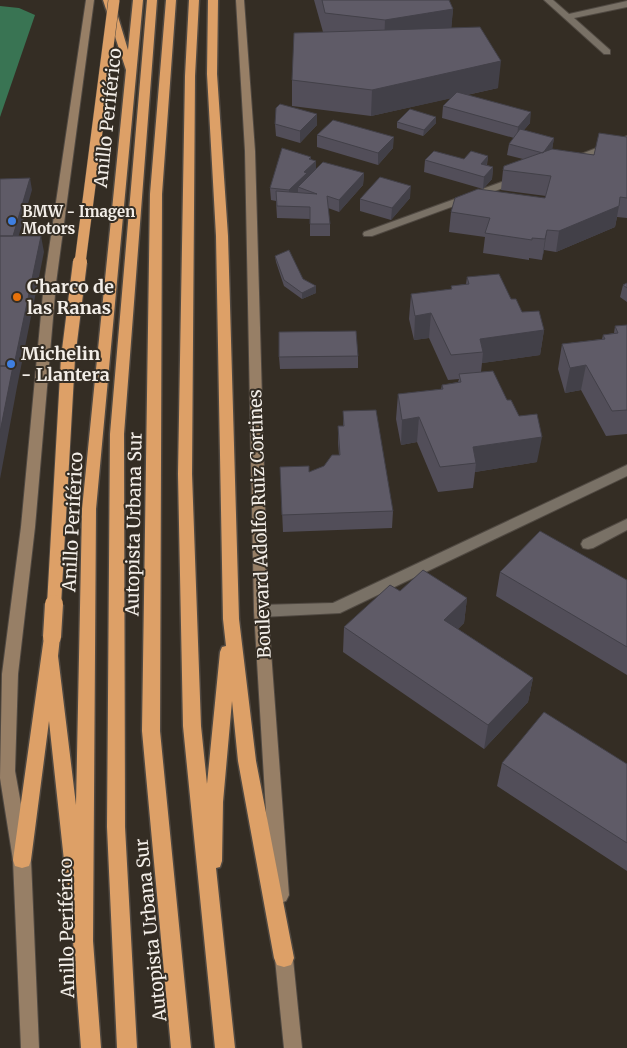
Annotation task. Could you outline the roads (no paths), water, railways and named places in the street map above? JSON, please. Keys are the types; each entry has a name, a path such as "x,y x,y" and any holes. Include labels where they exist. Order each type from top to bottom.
{"highway":[{"path":"108,0 131,74"},
{"path":"22,860 51,659 68,358 114,0"},
{"name":"Anillo Periférico","path":"92,1048 82,941 89,509 138,0"},
{"name":"Autopista Urbana Sur","path":"127,1048 116,827 117,434 152,0"},
{"name":"Autopista Urbana Sur","path":"171,0 156,194 150,731 181,1048"},
{"path":"194,0 190,76 185,474 192,726 225,1048"},
{"path":"213,0 212,74 222,236 231,619 247,761 284,958"},
{"path":"213,937 214,802 231,619"},
{"path":"51,659 82,941"}],"main road":[{"path":"30,1048 22,860 8,771 10,674 28,527 50,283 90,0"},
{"name":"Boulevard Adolfo Ruiz Cortines","path":"240,0 250,151 261,611 284,958 293,1048"}],"street":[{"path":"548,0 607,52"},
{"path":"567,17 627,4"},
{"path":"564,162 627,139"},
{"path":"368,234 527,176"},
{"path":"261,611 335,609 627,470"},
{"path":"588,544 627,524"}],"place":[{"name":"BMW - Imagen Motors","path":"12,221"},
{"name":"Charco de las Ranas","path":"17,297"},
{"name":"Michelin - Llantera","path":"11,364"}]}
